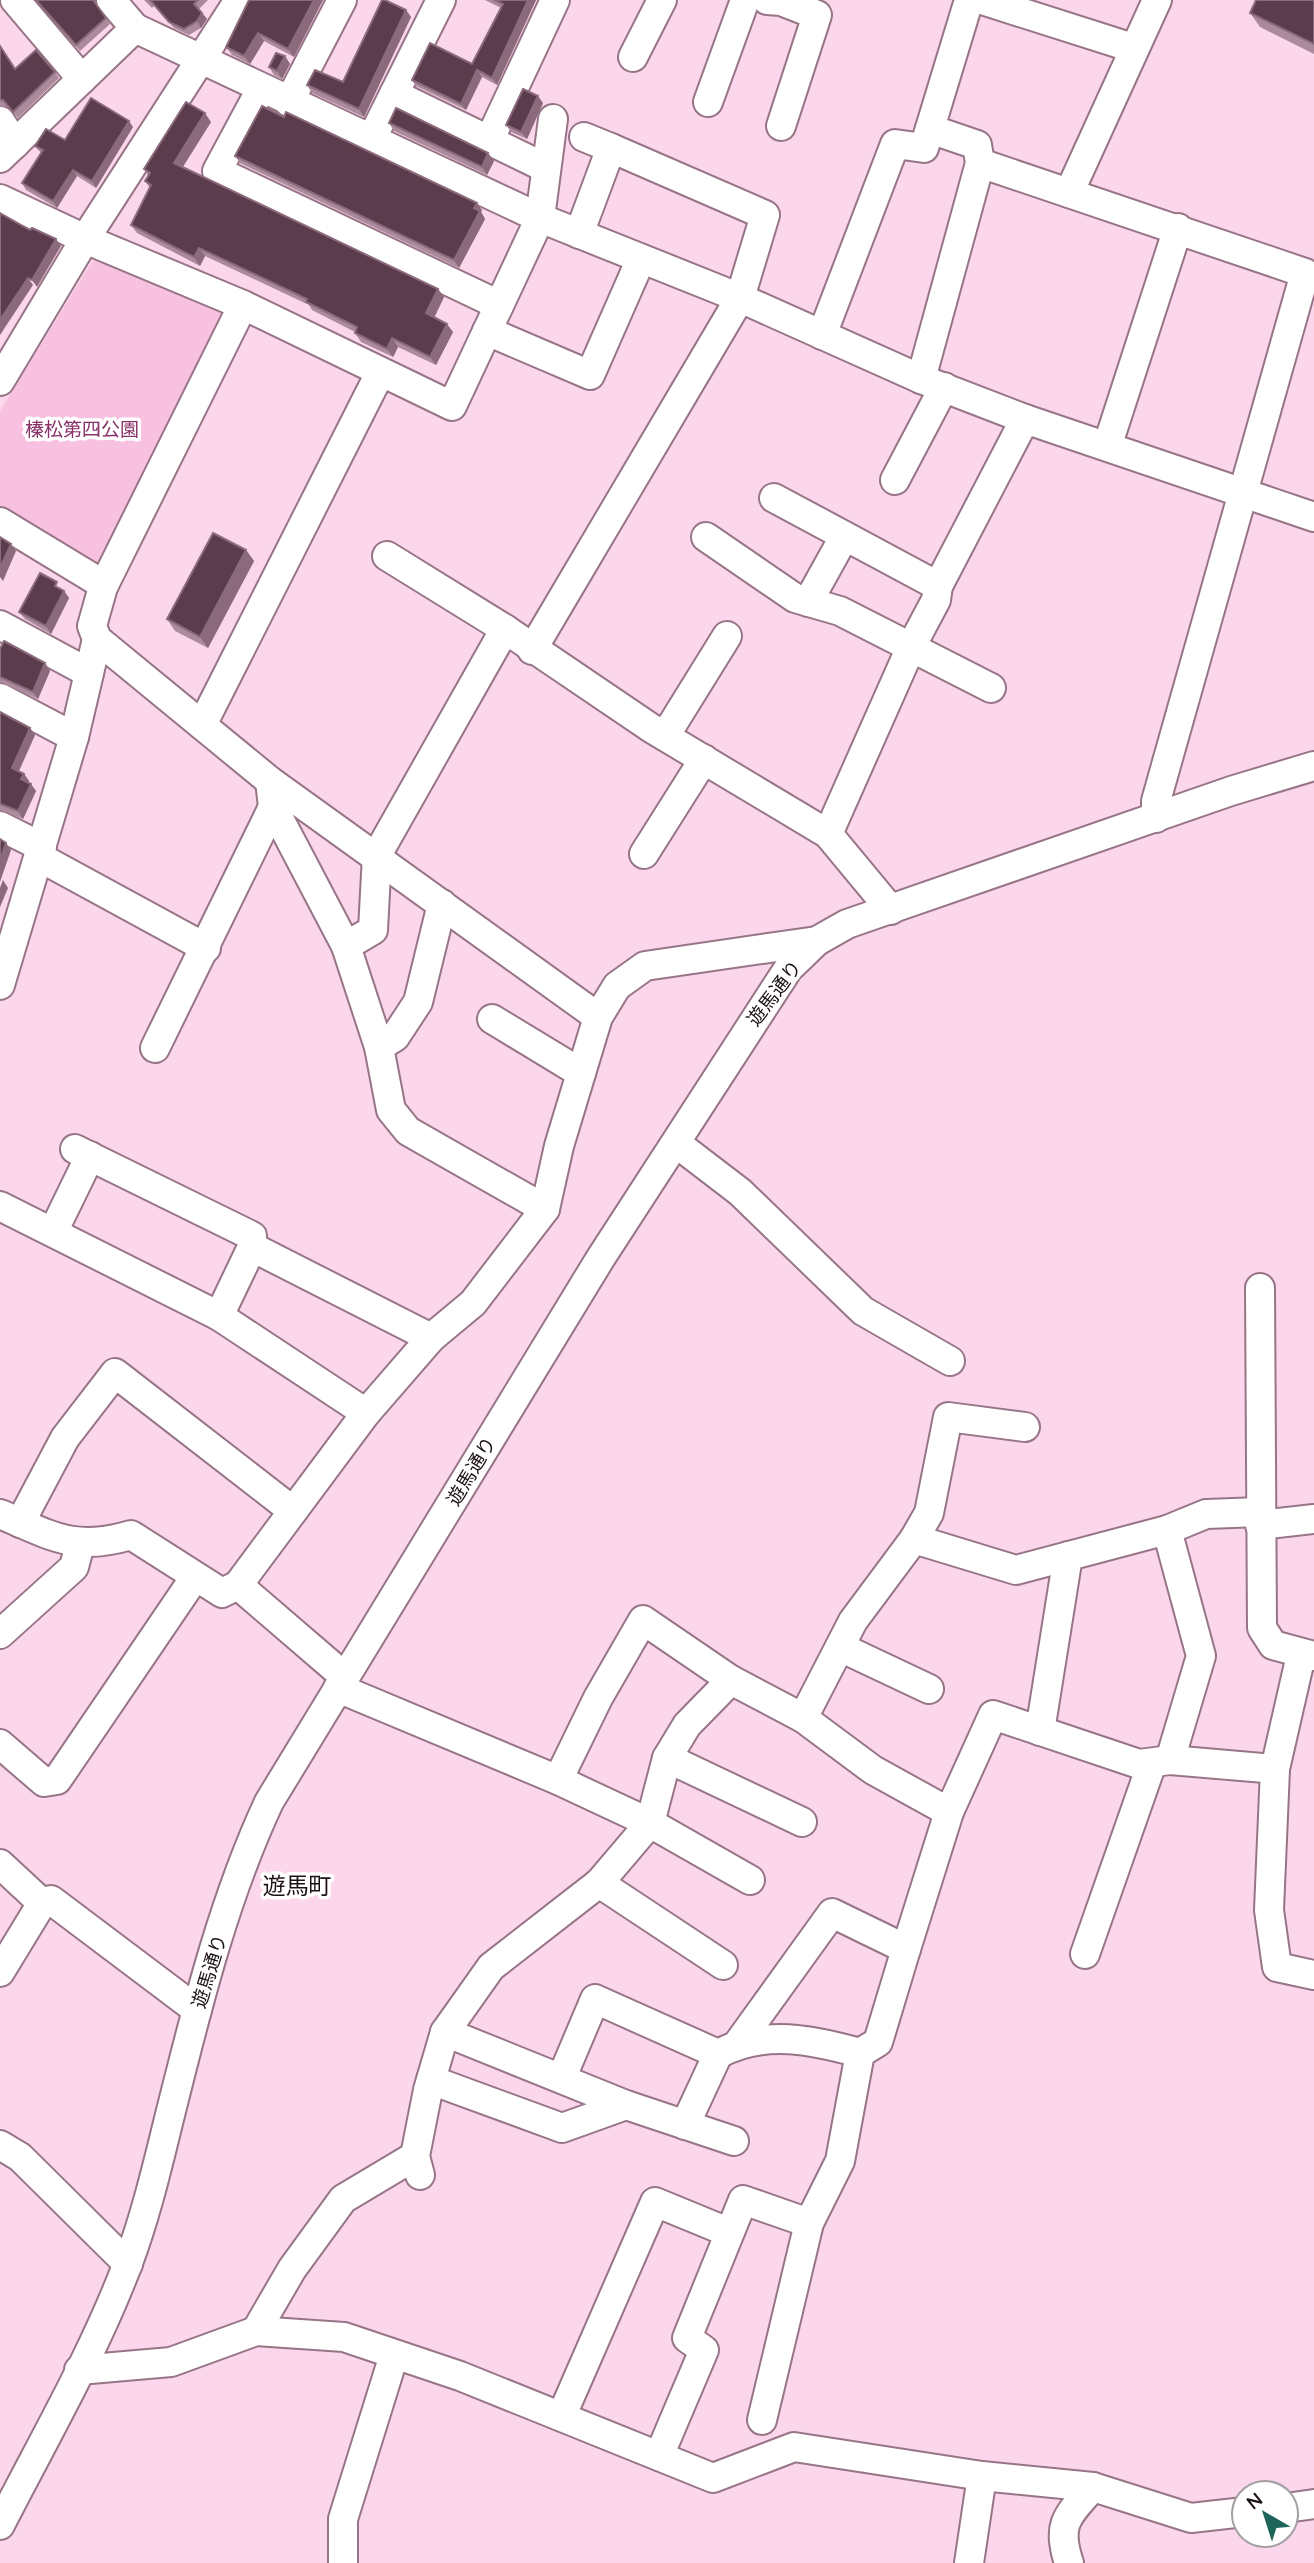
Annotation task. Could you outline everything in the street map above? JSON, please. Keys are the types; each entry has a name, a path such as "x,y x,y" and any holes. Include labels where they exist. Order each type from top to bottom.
{"street":[{"path":"15,0 82,79"},
{"path":"111,0 135,28 540,218 740,298 932,383 1025,419 1108,444 1314,517"},
{"path":"0,381 85,239 239,0"},
{"path":"289,102 342,0"},
{"path":"371,140 440,0"},
{"path":"489,141 555,0"},
{"path":"633,57 662,0"},
{"path":"708,102 745,0"},
{"path":"767,0 781,1 817,15 781,126"},
{"path":"822,335 895,144 924,148 969,0"},
{"path":"982,0 1133,48"},
{"path":"1069,193 1157,0"},
{"path":"5,141 82,79 135,28"},
{"path":"261,89 216,171 499,305"},
{"path":"394,94 546,169"},
{"path":"0,199 85,239 243,305 452,406 540,218 553,120"},
{"path":"895,480 932,383 980,163 978,145 930,129"},
{"path":"532,650 740,298 765,215 584,137"},
{"path":"579,234 611,148"},
{"path":"980,163 1305,273 1156,801 1156,818"},
{"path":"1108,444 1178,228"},
{"path":"487,331 590,375 642,259"},
{"path":"243,305 104,585 92,626 97,639 202,725 272,794 377,859 598,1017"},
{"path":"202,725 380,373"},
{"path":"828,834 911,647 936,600 938,586 1025,419"},
{"path":"774,498 938,586"},
{"path":"0,522 104,585"},
{"path":"706,537 794,598 841,611 991,688"},
{"path":"808,602 844,537"},
{"path":"387,556 505,629 532,650 665,736 828,834 891,910"},
{"path":"0,625 89,673"},
{"path":"346,946 373,930 377,859 505,629"},
{"path":"665,736 727,636"},
{"path":"0,985 74,737 97,639"},
{"path":"0,698 74,737"},
{"path":"644,854 704,759"},
{"name":"遊馬通り","path":"0,2525 79,2370 128,2263 150,2195 197,2010 249,1844 269,1802 600,1259 788,969 817,941 847,924 1314,766"},
{"path":"272,794 346,946 379,1047 391,1110 408,1132 545,1209"},
{"path":"155,1048 206,948 272,794"},
{"path":"0,826 206,948"},
{"path":"379,1047 395,1037 418,1002 442,904"},
{"path":"293,1511 115,1373 65,1438 10,1518 80,1544 104,1543 131,1535 222,1593 238,1585 366,1413 431,1338 473,1303 545,1209 559,1146 598,1017 617,986 645,966 817,941"},
{"path":"492,1019 581,1073"},
{"path":"676,1143 740,1192 863,1311 950,1361"},
{"path":"53,1232 83,1153 251,1236 251,1247 219,1316"},
{"path":"0,1206 219,1316 366,1413"},
{"path":"251,1247 431,1338"},
{"path":"1260,1287 1262,1628 1273,1645 1308,1655 1275,1769 1269,1910 1276,1967 1314,1975"},
{"path":"803,1718 853,1621 914,1539 929,1513 948,1418 1025,1427"},
{"path":"914,1539 1016,1570 1167,1530 1206,1514 1314,1519"},
{"path":"1085,1954 1201,1656 1167,1530"},
{"path":"0,1633 74,1567 80,1544"},
{"path":"1040,1731 1068,1556"},
{"path":"0,1744 44,1782 57,1780 194,1577"},
{"path":"238,1585 341,1682 650,1823 750,1880"},
{"path":"558,1780 598,1698 643,1620 731,1680 803,1718 873,1770 949,1812"},
{"path":"840,1647 929,1689"},
{"path":"256,2331 292,2269 343,2199 418,2165 431,2080 445,2032 491,1967 599,1883 650,1823 667,1758 687,1725 731,1680"},
{"path":"562,2077 595,1999 729,2048 809,2038 860,2053 878,2042 949,1812 993,1715 1139,1764 1161,1762 1275,1769"},
{"path":"667,1758 802,1822"},
{"path":"0,1864 42,1903"},
{"path":"599,1883 723,1965"},
{"path":"0,1972 42,1903 51,1900 197,2010"},
{"path":"685,2125 729,2048 831,1913 906,1949"},
{"path":"445,2032 626,2105 734,2141"},
{"path":"762,2420 809,2223 840,2161 860,2053"},
{"path":"431,2080 562,2128 626,2105"},
{"path":"0,2145 20,2157 128,2263"},
{"path":"659,2456 704,2350 687,2338 743,2200 809,2223"},
{"path":"562,2415 654,2202 728,2232"},
{"path":"79,2370 171,2362 256,2331 344,2337 460,2376 713,2478 794,2448 982,2476 1093,2487 1191,2518 1230,2514"},
{"path":"343,2563 342,2519 394,2355"},
{"path":"969,2563 982,2476"},
{"path":"1069,2563 1061,2539 1064,2523 1093,2487"}],"green space":[{"name":"榛松第四公園","path":"105,258 225,311 103,563 95,566 0,510 0,411 92,262"}],"building":[{"path":"36,0 93,0 106,18 76,45"},
{"path":"150,0 198,0 194,4 202,13 197,21 184,29 169,22"},
{"path":"249,0 314,0 288,49 258,33 244,56 226,47"},
{"path":"382,0 406,10 359,109 307,85 315,70 343,82"},
{"path":"494,0 528,0 492,78 477,70 461,104 412,80 430,43 472,64 503,4"},
{"path":"1256,0 1314,0 1314,44 1250,13"},
{"path":"0,46 15,69 36,50 55,72 13,112 0,100"},
{"path":"276,53 285,56 277,71 269,67"},
{"path":"523,89 538,96 521,132 506,125"},
{"path":"91,98 129,121 92,181 73,170 53,201 22,183 43,150 35,146 46,129 65,140"},
{"path":"186,102 205,113 174,163 438,289 426,313 447,324 430,357 392,338 387,349 355,333 357,327 306,302 307,299 199,248 194,257 131,225 151,185 145,181 150,173 144,169"},
{"path":"262,106 284,117 286,112 477,203 474,208 480,211 454,260 235,156"},
{"path":"396,108 488,153 482,167 389,123"},
{"path":"0,213 30,230 32,228 56,239 32,280 28,278 0,320"},
{"path":"213,533 246,550 200,637 167,619"},
{"path":"0,537 11,544 0,568"},
{"path":"40,573 57,582 55,586 64,591 46,626 19,612"},
{"path":"4,641 45,663 33,692 0,677 0,649"},
{"path":"0,712 30,728 12,768 24,774 21,779 31,784 18,811 0,804"},
{"path":"0,839 6,843 0,860"}],"district":[{"name":"遊馬町","path":"297,1886"}]}
